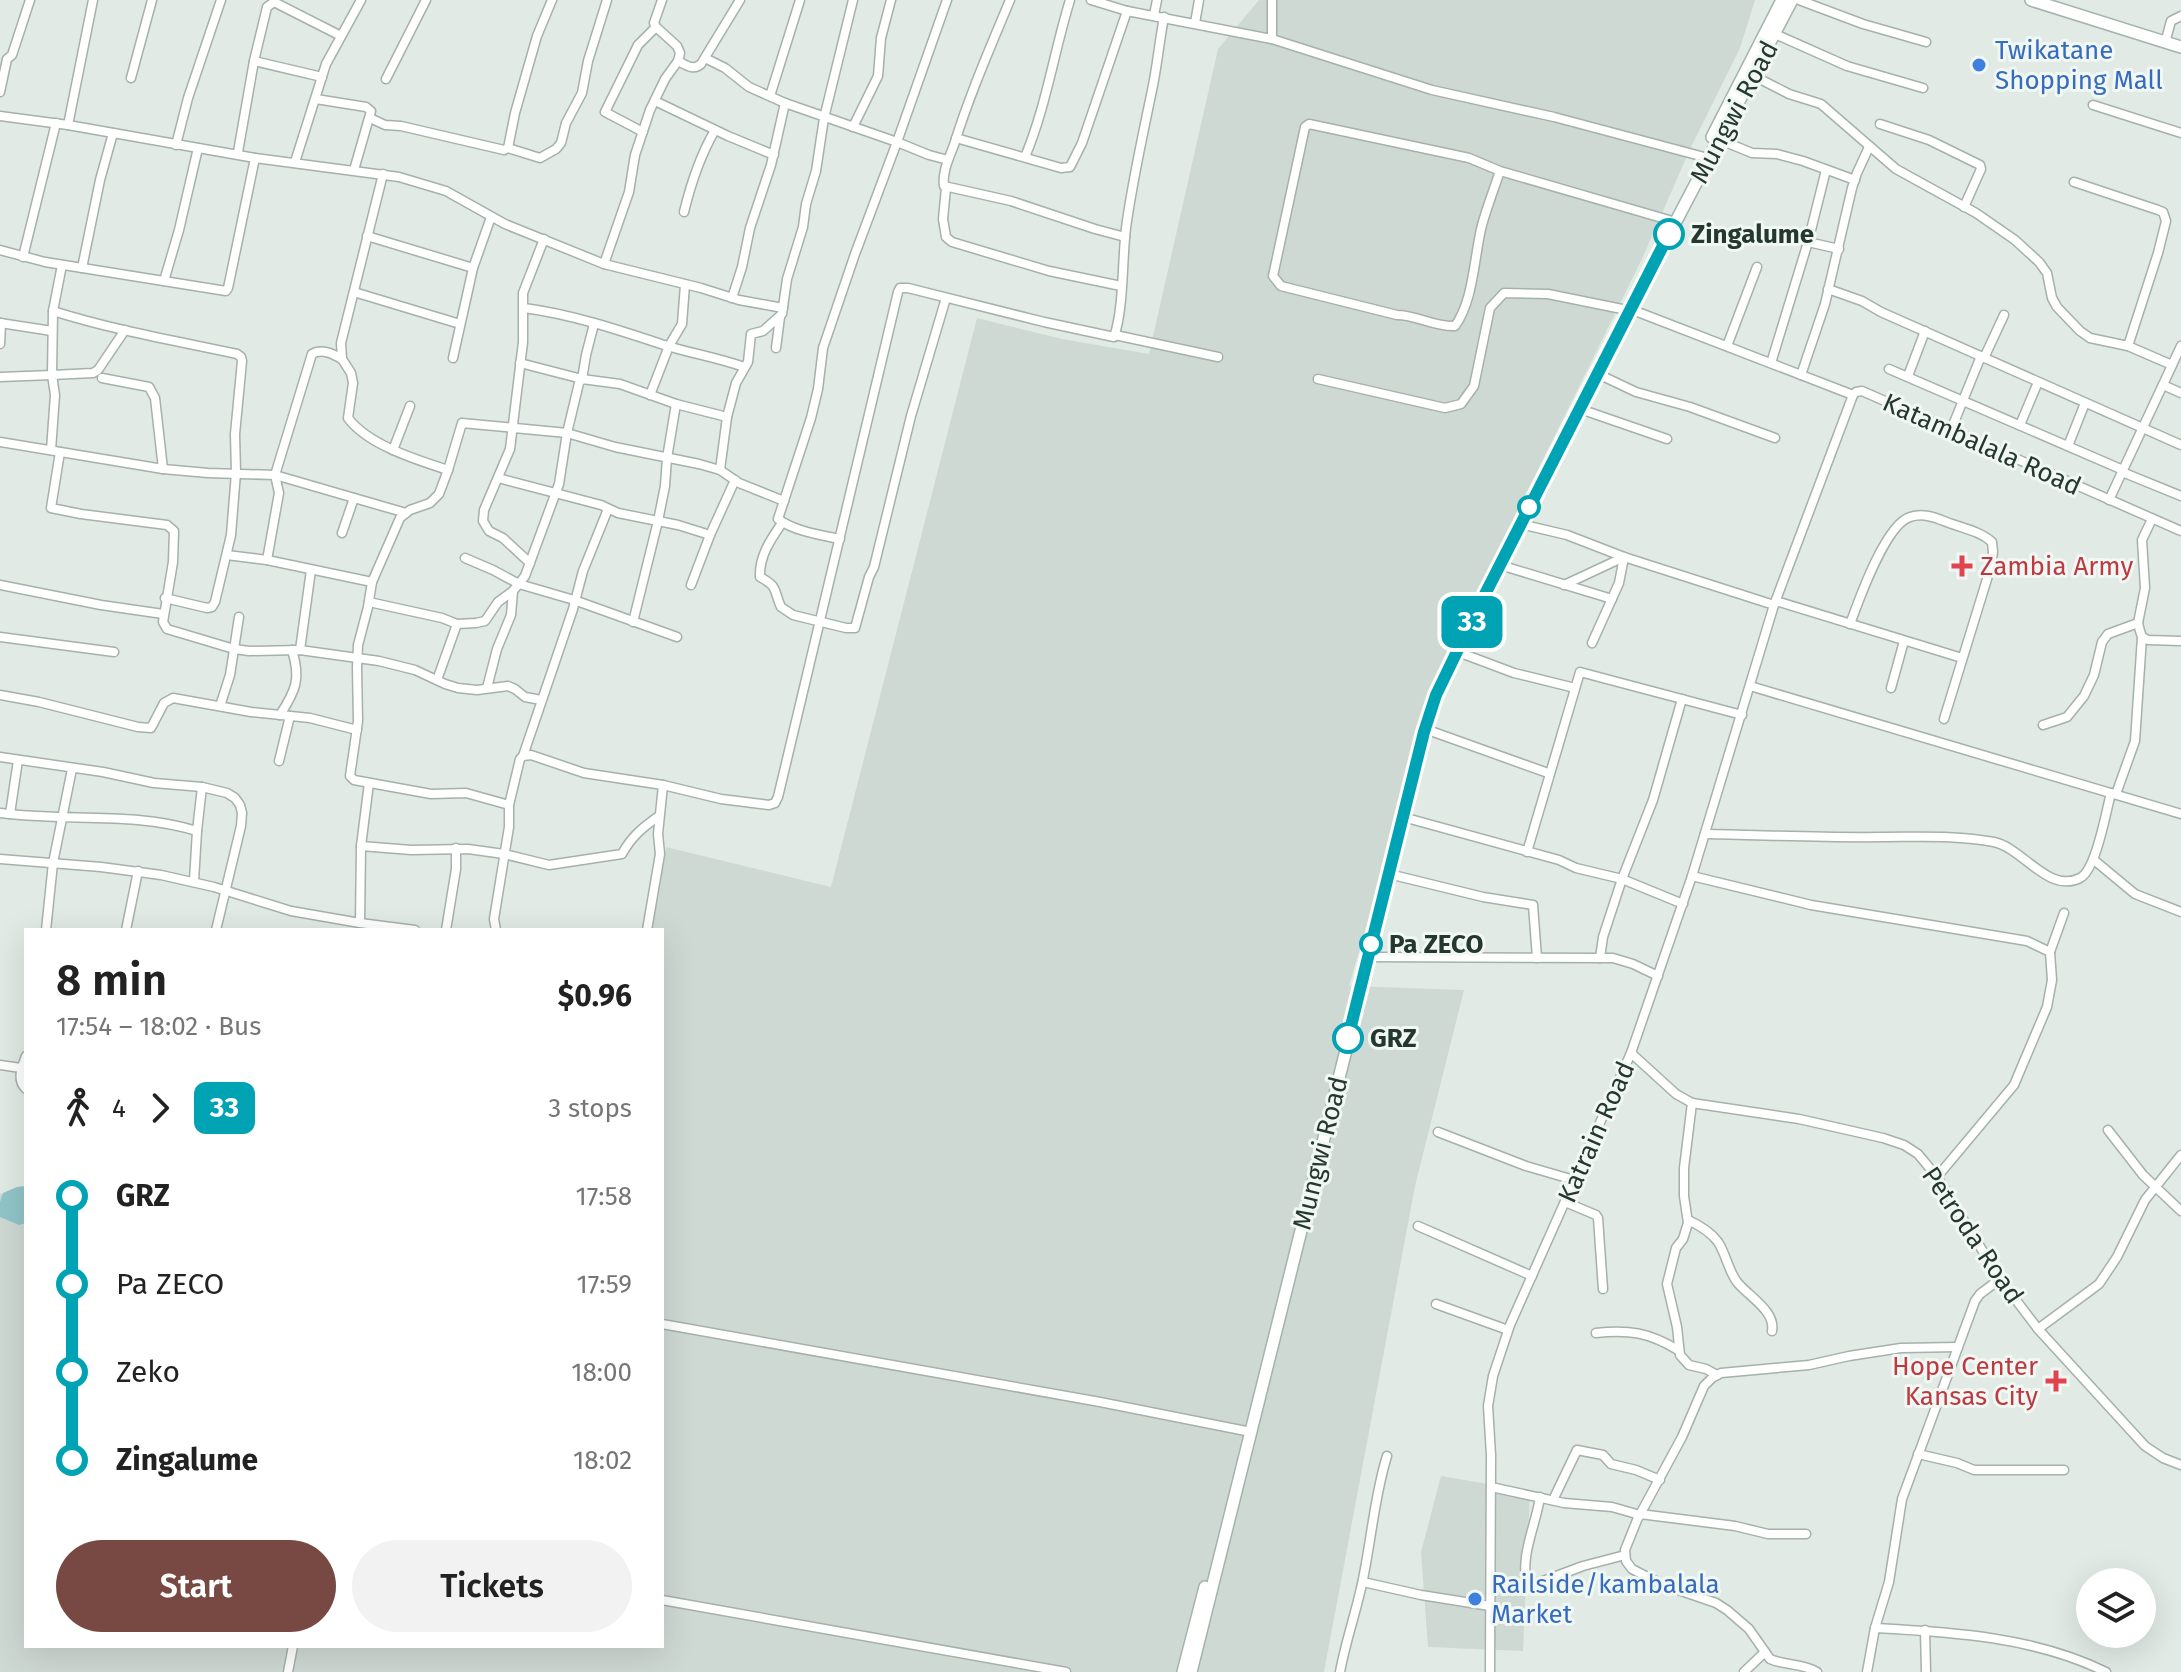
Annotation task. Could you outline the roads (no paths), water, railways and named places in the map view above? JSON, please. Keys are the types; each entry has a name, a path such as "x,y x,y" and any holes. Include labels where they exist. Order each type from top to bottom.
{"main road":[{"name":"Mungwi Road","path":"1191,1672 1308,1174 1427,707 1782,0"},
{"name":"Mungwi Road","path":"1183,1672 1436,695 1598,374 1669,220 1718,139 1792,0"},
{"path":"2031,0 2181,47"}],"street":[{"path":"0,92 3,59 12,55 30,0"},
{"path":"68,125 93,0"},
{"path":"131,78 152,0"},
{"path":"176,145 188,98 221,0"},
{"path":"295,162 331,52 361,0"},
{"path":"386,79 426,0"},
{"path":"508,148 537,36 552,0"},
{"path":"370,118 385,125 504,150 508,148 540,158 561,143 566,123 582,93 588,61 607,0"},
{"path":"604,264 629,192 635,155 643,132 655,101 678,61 679,49 656,27 655,18 662,0"},
{"path":"678,61 696,68 740,0"},
{"path":"770,96 800,0"},
{"path":"776,348 791,261 801,235 824,118 853,0"},
{"path":"853,127 878,76 881,38 891,0"},
{"path":"840,539 818,535 778,519 807,436 818,389 823,348 947,0"},
{"path":"1010,0 948,160 943,184 946,188 943,219 946,237 952,242 1049,271 1121,286"},
{"path":"1025,157 1037,129 1070,0"},
{"path":"1091,0 1127,11 1272,39 1432,90 1554,117 1705,158"},
{"path":"1115,335 1125,237 1139,145 1151,95 1159,16 1157,0"},
{"path":"1195,23 1199,0"},
{"path":"1272,0 1272,39"},
{"path":"1799,0 1863,24 1926,42"},
{"path":"238,152 254,61 270,1 341,36"},
{"path":"956,138 1061,168 1072,164 1097,102 1127,11"},
{"path":"2165,43 2171,21 2181,16"},
{"path":"643,132 605,112 638,45 656,27"},
{"path":"1775,34 1847,66 1923,88"},
{"path":"705,58 725,68 740,81 785,103 948,160"},
{"path":"254,61 322,77"},
{"path":"1752,75 1789,94 1821,104 1896,169 1996,226 2039,262 2047,273 2057,307 2090,338 2128,346 2172,365"},
{"path":"316,99 366,107 371,111 354,170"},
{"path":"655,101 774,155"},
{"path":"732,298 750,228 774,155 785,103"},
{"path":"2093,105 2181,133"},
{"path":"0,116 420,182 446,191 491,217 604,264 782,312"},
{"path":"23,257 56,123"},
{"path":"1500,171 1482,224 1462,316 1455,326 1443,326 1281,286 1273,276 1305,127 1309,124 1469,158 1500,171 1669,220"},
{"path":"1880,124 1929,140 1980,165 1964,207"},
{"path":"684,212 692,181 715,130"},
{"path":"82,268 113,133"},
{"path":"1718,139 1752,153 1777,154 1855,180"},
{"path":"1801,375 1828,289 1855,180 1869,147"},
{"path":"164,281 198,148"},
{"path":"0,250 62,265 223,291 228,288 255,158"},
{"path":"1771,363 1808,242 1826,170"},
{"path":"342,359 343,333 383,174"},
{"path":"2074,182 2163,212 2166,221 2128,346"},
{"path":"946,188 1011,201 1125,237"},
{"path":"453,358 473,268 491,217"},
{"path":"367,236 473,268"},
{"path":"530,563 483,521 484,510 510,449 520,363 523,293 544,239"},
{"path":"1808,242 1839,249"},
{"path":"62,265 52,331 55,451 51,508 172,527 173,562 163,614 167,629 234,649 296,650 357,657 415,670 458,688 477,690 508,686 525,697 541,700"},
{"path":"1727,346 1757,267"},
{"path":"650,395 669,346 682,324 685,285"},
{"path":"523,756 546,759 584,773 663,785 721,799 769,805 775,803 900,288 1111,337 1115,335 1218,357"},
{"path":"1828,289 1862,301 2181,445"},
{"path":"354,292 460,324"},
{"path":"1318,379 1445,408 1461,404 1474,386 1490,308 1504,293 1548,294 1626,309 1853,395"},
{"path":"782,523 767,546 760,577 773,584 781,607 793,615 855,628 946,298"},
{"path":"524,308 545,310 744,367"},
{"path":"53,311 241,357 235,434 236,473 227,555 215,602 212,607 200,607 165,598"},
{"path":"720,470 727,417 736,383 748,362 751,334 763,331 782,312"},
{"path":"1951,430 1982,357 2004,315"},
{"path":"0,344 0,323 52,331"},
{"path":"369,602 457,624 482,623 498,602 516,588 525,576 559,484 567,433 594,324"},
{"path":"0,377 93,373 125,330"},
{"path":"1908,376 1925,331"},
{"path":"2109,500 2181,346"},
{"path":"267,560 279,493 275,475 312,354 318,351 342,359 351,373 353,383 349,421 393,450 448,470"},
{"path":"520,363 582,379 620,384 676,404 727,417"},
{"path":"1889,369 2123,471 2180,492"},
{"path":"1598,374 1636,392 1690,407 1775,438"},
{"path":"102,378 149,387 155,398 163,469"},
{"path":"2020,425 2038,382"},
{"path":"2163,385 2181,393"},
{"name":"Katambalala Road","path":"1775,603 1856,392 1862,391 2181,531"},
{"path":"2068,446 2085,403"},
{"path":"633,622 665,486 676,404"},
{"path":"393,450 410,406"},
{"path":"1580,409 1667,439"},
{"path":"509,805 466,793 431,794 351,779 357,730 357,657 372,582 393,530 406,513 439,494 462,423 567,433 615,447 699,464 720,470 762,494 784,501"},
{"path":"0,442 163,469 275,475 406,513"},
{"path":"498,478 710,535"},
{"path":"691,585 735,480"},
{"path":"342,533 354,498"},
{"path":"496,928 494,919 509,827 509,805 520,759 583,571 608,509"},
{"path":"1850,624 1874,564 1901,520 1927,515 1984,535 1992,542 1991,566 1944,719"},
{"path":"1705,834 1949,836 2008,846 2054,880 2083,877 2094,860 2113,794 2135,741 2142,637 2138,623 2145,588 2142,540 2152,519"},
{"path":"1520,524 1567,535 1624,557 1962,658"},
{"path":"227,555 267,560 372,582"},
{"path":"1563,585 1624,557"},
{"path":"1592,643 1619,583 1624,557"},
{"path":"465,558 493,570 516,588 574,600 677,637"},
{"path":"1500,565 1612,599"},
{"path":"279,761 285,715 297,682 296,650 311,570"},
{"path":"0,585 163,614"},
{"path":"487,688 497,649 511,615 516,588"},
{"name":"Katrain Road","path":"1490,1672 1488,1397 1493,1376 1508,1330 1631,1053 1692,876 1775,603"},
{"path":"220,706 230,675 239,617"},
{"path":"2043,725 2067,717 2084,696 2094,675 2102,642 2108,634 2138,623"},
{"path":"437,680 457,624"},
{"path":"0,637 114,652"},
{"path":"2142,637 2181,641"},
{"path":"1891,688 1904,641"},
{"path":"1458,652 1514,673 1575,688"},
{"path":"1527,852 1548,773 1581,672 1742,715"},
{"path":"1750,686 2181,814"},
{"path":"0,695 138,727 151,728 164,703 173,698 251,712 310,718 357,730"},
{"path":"1600,958 1603,937 1653,800 1682,699"},
{"path":"1425,729 1548,773"},
{"path":"0,757 103,772 170,786 202,787 235,798 242,813 216,928"},
{"path":"18,760 5,813 124,819 197,831"},
{"path":"46,928 60,818 72,769"},
{"path":"360,923 361,846 369,783"},
{"path":"647,928 660,854 659,816 663,785"},
{"path":"194,881 202,787"},
{"path":"361,846 423,850 456,848 504,854 549,865 622,854 630,840 659,816"},
{"path":"1403,817 1622,879 1683,904"},
{"path":"446,928 456,869 456,848"},
{"path":"0,859 138,871 194,881 291,911 399,928"},
{"path":"2094,860 2135,894 2181,912"},
{"path":"126,928 138,871"},
{"path":"1389,874 1483,897 1533,905 1537,958"},
{"path":"1692,876 1811,905 2027,941 2050,952"},
{"path":"1937,1177 2014,1085 2047,1007 2052,980 2050,952 2064,913"},
{"path":"1368,957 1600,958 1621,960 1658,976"},
{"name":"Petroda Road","path":"1631,1053 1676,1094 1692,1103 1799,1119 1883,1138 1918,1154 1937,1177 2000,1279 2038,1329 2145,1446 2181,1465"},
{"path":"24,1061 20,1078 24,1087"},
{"path":"0,1065 21,1068"},
{"path":"1678,1350 1677,1327 1667,1284 1676,1248 1686,1233 1688,1220 1684,1168 1692,1103"},
{"path":"2108,1130 2143,1175 2181,1211"},
{"path":"1438,1132 1526,1166 1574,1180"},
{"path":"2038,1329 2099,1284 2155,1185 2181,1155"},
{"path":"1565,1202 1598,1218 1603,1289"},
{"path":"1688,1220 1706,1229 1719,1243 1734,1279 1770,1317 1772,1331"},
{"path":"1418,1226 1532,1276"},
{"path":"1867,1672 1875,1628 1889,1582 1902,1499 1975,1301 2000,1279"},
{"path":"1436,1304 1508,1330"},
{"path":"664,1324 1247,1431"},
{"path":"1596,1333 1622,1331 1655,1336 1678,1350 1686,1363 1717,1375"},
{"path":"1817,1672 1804,1666 1775,1662 1749,1629 1727,1610 1639,1574 1628,1565 1625,1550 1640,1514 1660,1480 1704,1386 1717,1375 1809,1365 1901,1348 1958,1347"},
{"path":"1553,1500 1575,1453 1580,1449 1603,1455 1611,1464 1660,1480"},
{"path":"1918,1454 1974,1470 2064,1470"},
{"path":"1340,1672 1363,1582 1387,1456"},
{"path":"1491,1487 1654,1517 1735,1526 1768,1534 1806,1534"},
{"path":"1540,1497 1528,1545 1527,1583 1535,1584 1583,1566 1625,1555"},
{"path":"1363,1582 1490,1606"},
{"path":"664,1600 1066,1672"},
{"path":"1875,1628 1925,1630 2019,1643 2087,1663 2106,1672"},
{"path":"1925,1630 1926,1672"},
{"path":"288,1672 293,1648"},
{"path":"1744,1672 1765,1652"}],"water":[{"path":"24,1186 24,1224 19,1225 0,1217 3,1193"}],"place":[{"name":"Twikatane Shopping Mall","path":"1979,65"},
{"name":"Zingalume","path":"1669,234"},
{"name":"Zambia Army","path":"1962,566"},
{"name":"Pa ZECO","path":"1371,944"},
{"name":"GRZ","path":"1348,1038"},
{"name":"Hope Center Kansas City","path":"2056,1381"},
{"name":"Railside/kambalala Market","path":"1475,1599"}]}
